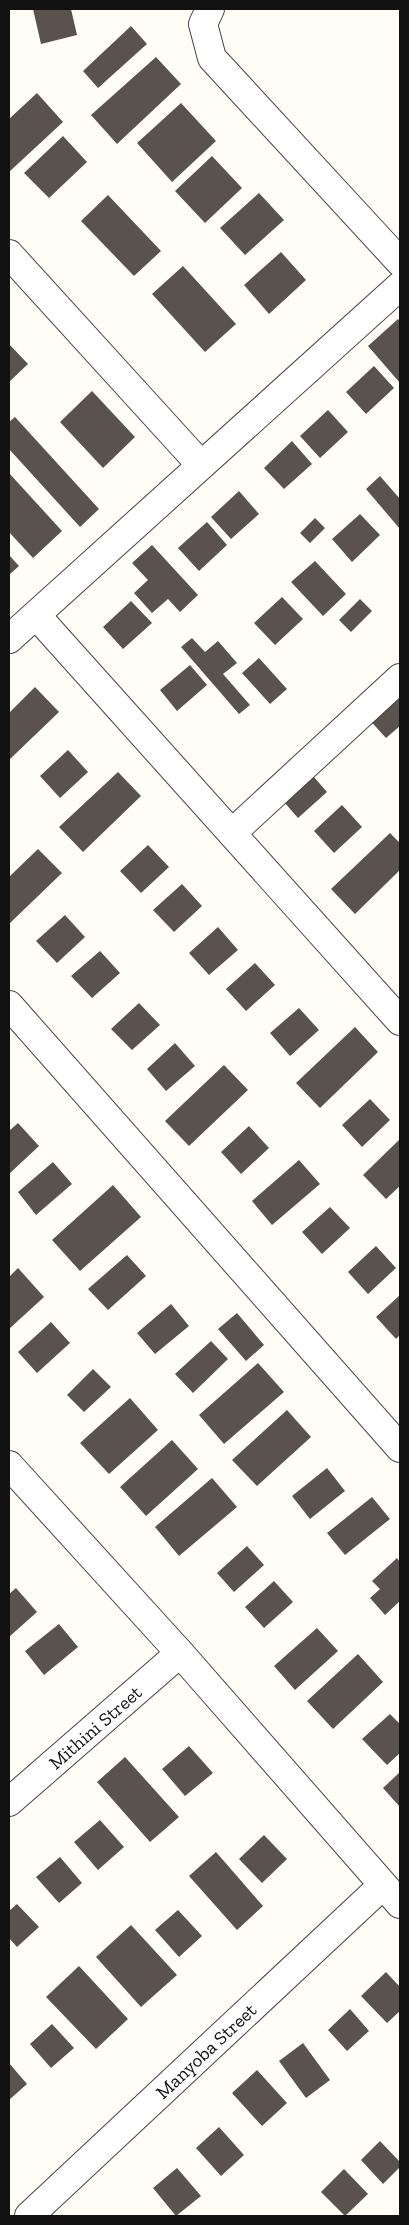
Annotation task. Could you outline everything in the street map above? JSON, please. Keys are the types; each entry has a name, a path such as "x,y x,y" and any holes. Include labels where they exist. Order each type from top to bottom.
{"street":[{"path":"210,9 203,24 212,58 400,262"},
{"path":"9,254 201,465"},
{"path":"9,639 400,286"},
{"path":"36,615 400,1020"},
{"path":"232,833 400,678"},
{"path":"9,1005 400,1448"},
{"path":"9,1464 180,1652 392,1894"},
{"name":"Mithini Street","path":"9,1802 180,1652"},
{"name":"Manyoba Street","path":"29,2216 392,1894"}],"building":[{"path":"33,9 71,9 77,35 41,44"},
{"path":"131,26 147,44 98,88 83,71"},
{"path":"156,57 181,84 117,144 91,115"},
{"path":"37,93 63,122 9,172 9,119"},
{"path":"181,103 216,141 172,182 137,143"},
{"path":"63,136 87,162 49,198 24,173"},
{"path":"212,156 242,188 205,223 175,191"},
{"path":"259,193 284,220 245,255 220,228"},
{"path":"108,195 161,251 134,276 81,221"},
{"path":"281,252 306,280 269,314 244,285"},
{"path":"183,266 236,324 205,352 152,294"},
{"path":"398,319 400,322 400,383 368,346"},
{"path":"9,344 28,364 9,382"},
{"path":"374,366 394,388 366,414 346,392"},
{"path":"92,391 135,437 103,468 60,422"},
{"path":"328,410 348,432 320,458 300,436"},
{"path":"15,417 99,509 80,527 9,449 9,422"},
{"path":"292,441 312,464 284,489 264,468"},
{"path":"9,473 62,531 33,558 9,532"},
{"path":"380,476 400,499 400,529 366,489"},
{"path":"239,491 259,514 231,539 211,517"},
{"path":"360,514 380,535 352,562 332,539"},
{"path":"315,518 325,528 310,543 300,533"},
{"path":"207,522 227,545 199,571 178,548"},
{"path":"152,545 198,595 180,612 168,599 152,613 134,593 148,580 132,563"},
{"path":"9,555 19,566 9,575"},
{"path":"315,561 346,594 323,616 291,582"},
{"path":"282,597 303,619 275,645 254,623"},
{"path":"360,599 372,611 351,632 339,620"},
{"path":"131,601 152,623 123,649 103,627"},
{"path":"192,638 205,652 218,641 237,663 223,674 250,705 239,714 181,647"},
{"path":"259,658 287,689 270,704 242,673"},
{"path":"190,665 207,685 177,711 160,690"},
{"path":"35,687 59,712 9,760 9,713"},
{"path":"400,696 400,726 386,738 366,716"},
{"path":"68,750 88,772 60,798 40,776"},
{"path":"307,769 327,792 298,818 278,795"},
{"path":"118,772 141,796 83,852 59,827"},
{"path":"342,805 362,827 334,853 314,831"},
{"path":"390,833 400,843 400,870 355,914 331,889"},
{"path":"148,845 169,867 141,893 120,871"},
{"path":"38,849 62,873 9,924 9,877"},
{"path":"182,884 202,906 174,932 153,910"},
{"path":"65,915 85,937 57,963 36,941"},
{"path":"218,927 238,950 209,975 189,953"},
{"path":"100,951 120,973 92,998 71,976"},
{"path":"255,963 275,985 246,1011 226,989"},
{"path":"139,1003 160,1025 132,1050 111,1029"},
{"path":"299,1008 319,1030 290,1056 270,1033"},
{"path":"355,1027 378,1052 320,1108 296,1083"},
{"path":"175,1043 195,1066 166,1091 147,1069"},
{"path":"224,1065 248,1090 189,1146 165,1121"},
{"path":"370,1099 390,1120 362,1147 342,1125"},
{"path":"18,1123 39,1146 9,1174 9,1131"},
{"path":"249,1126 269,1148 241,1174 221,1152"},
{"path":"400,1139 400,1186 386,1199 363,1175"},
{"path":"299,1160 320,1184 272,1225 252,1201"},
{"path":"53,1162 72,1184 36,1215 18,1192"},
{"path":"113,1185 141,1217 80,1271 52,1240"},
{"path":"330,1207 350,1228 322,1254 302,1232"},
{"path":"376,1246 396,1268 368,1294 348,1272"},
{"path":"127,1255 146,1276 108,1310 88,1289"},
{"path":"18,1268 44,1297 9,1329 9,1277"},
{"path":"400,1295 400,1335 396,1339 376,1317"},
{"path":"171,1304 189,1326 155,1354 137,1333"},
{"path":"237,1313 264,1345 246,1361 218,1329"},
{"path":"51,1322 70,1343 37,1373 18,1352"},
{"path":"211,1341 228,1359 193,1393 175,1374"},
{"path":"258,1363 284,1392 224,1444 199,1415"},
{"path":"93,1369 111,1387 84,1412 67,1395"},
{"path":"130,1398 158,1430 109,1474 80,1443"},
{"path":"287,1410 311,1437 257,1486 232,1460"},
{"path":"172,1440 198,1469 146,1516 120,1487"},
{"path":"327,1468 345,1491 310,1519 292,1496"},
{"path":"212,1478 237,1507 179,1556 155,1527"},
{"path":"372,1497 390,1519 345,1555 327,1533"},
{"path":"247,1546 264,1565 234,1592 217,1573"},
{"path":"397,1558 400,1562 400,1601 385,1615 370,1598 380,1589 372,1581"},
{"path":"274,1581 293,1602 264,1628 245,1607"},
{"path":"16,1588 37,1612 9,1637 9,1594"},
{"path":"59,1624 78,1647 44,1675 25,1651"},
{"path":"317,1628 338,1651 295,1690 274,1666"},
{"path":"358,1654 383,1682 333,1729 307,1701"},
{"path":"390,1714 400,1724 400,1753 387,1765 362,1739"},
{"path":"189,1746 213,1773 185,1796 162,1769"},
{"path":"125,1757 179,1817 150,1842 97,1782"},
{"path":"400,1772 400,1807 383,1788"},
{"path":"100,1820 124,1847 98,1870 74,1842"},
{"path":"264,1835 287,1859 262,1883 239,1859"},
{"path":"216,1852 263,1906 237,1930 189,1876"},
{"path":"60,1857 82,1883 59,1903 36,1877"},
{"path":"17,1904 39,1927 17,1947 9,1938 9,1911"},
{"path":"178,1910 202,1936 179,1957 155,1930"},
{"path":"131,1925 177,1975 141,2007 96,1957"},
{"path":"79,1966 128,2019 96,2049 46,1997"},
{"path":"386,1972 400,1987 400,2011 387,2023 361,1996"},
{"path":"350,2009 369,2031 347,2051 328,2030"},
{"path":"52,2024 74,2048 51,2068 30,2044"},
{"path":"303,2043 330,2080 306,2098 279,2061"},
{"path":"9,2063 27,2084 9,2100"},
{"path":"257,2070 287,2103 262,2126 232,2093"},
{"path":"219,2127 244,2155 221,2176 196,2148"},
{"path":"380,2141 400,2162 400,2167 383,2184 361,2160"},
{"path":"177,2168 201,2196 176,2216 153,2188"},
{"path":"344,2169 368,2194 345,2216 321,2192"}]}
